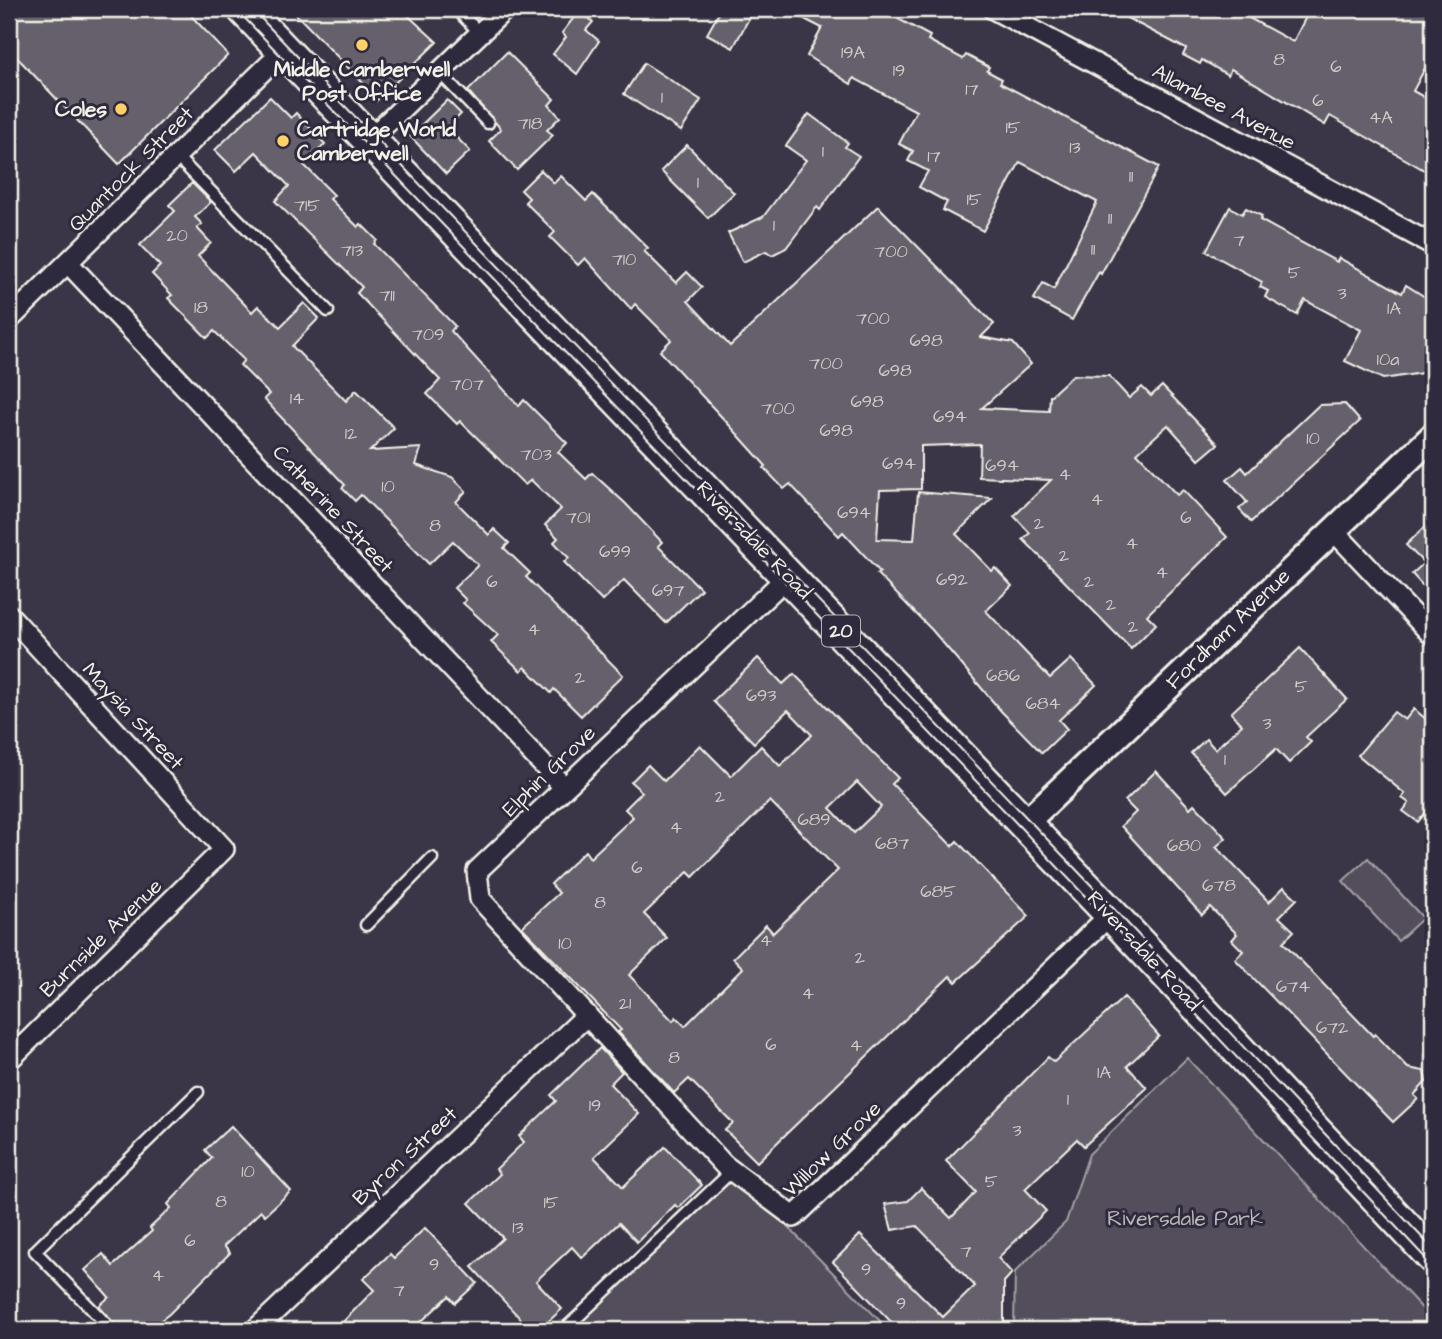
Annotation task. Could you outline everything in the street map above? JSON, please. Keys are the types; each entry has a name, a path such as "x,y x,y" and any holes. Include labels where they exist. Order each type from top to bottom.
{"main road":[{"name":"Riversdale Road","path":"244,9 1111,914 1433,1258"}],"street":[{"path":"369,140 505,9"},
{"name":"Allambee Avenue","path":"993,9 1433,245"},
{"name":"Quantock Street","path":"9,320 284,50"},
{"name":"Catherine Street","path":"68,263 564,787"},
{"name":"Fordham Avenue","path":"1024,824 1433,436"},
{"path":"1333,530 1433,636"},
{"name":"Elphin Grove","path":"587,1015 480,900 477,871 788,576"},
{"name":"Maysia Street","path":"9,615 224,849"},
{"name":"Burnside Avenue","path":"9,1060 224,849"},
{"name":"Willow Grove","path":"587,1015 732,1171 794,1217 1111,914"},
{"name":"Byron Street","path":"255,1330 587,1015"}],"lane":[{"path":"456,9 480,33"},
{"path":"440,73 488,123"},
{"path":"176,156 328,312"},
{"path":"366,925 432,858"},
{"path":"112,1330 35,1251 198,1092"},
{"path":"564,1330 732,1171"}],"green space":[{"path":"1368,858 1423,918 1398,941 1343,881"},
{"name":"Riversdale Park","path":"1187,1058 1433,1320 1433,1330 1014,1330 1015,1272 1066,1222 1089,1154"},
{"path":"737,1175 889,1330 577,1330 574,1327"}],"building":[{"name":"Coles","path":"9,9 185,9 228,55 119,164 9,49"},
{"path":"291,9 401,9 437,42 376,101 361,85 363,83"},
{"path":"721,9 754,9 733,48 707,34"},
{"path":"785,9 880,9 930,36 928,40 963,59 966,55 989,67 987,71 1002,79 1000,83 1159,167 1101,274 1099,272 1072,320 1034,299 1043,283 1054,289 1097,202 1020,162 983,231 943,210 947,202 919,187 928,171 908,161 913,151 899,144 916,111 854,78 851,84 807,56 822,28"},
{"path":"1110,9 1245,9 1242,14 1293,42 1310,9 1419,9 1433,16 1433,53 1413,91 1433,102 1433,175 1330,116 1325,125 1231,69 1228,75 1202,60 1200,64 1183,55 1186,49"},
{"path":"579,11 593,22 586,30 599,41 577,74 553,54 566,37 562,33"},
{"path":"507,52 554,99 549,105 560,117 547,130 553,135 517,170 489,141 501,129 468,91"},
{"path":"644,63 701,100 681,131 624,94"},
{"path":"270,97 291,118 296,113 325,144 304,165 334,195 330,199 358,227 361,224 377,240 374,244 455,326 451,331 519,406 524,400 567,443 558,452 586,479 592,473 625,503 662,542 658,546 701,589 666,623 624,580 602,601 564,562 569,558 554,542 558,538 545,525 561,509 531,480 525,485 460,421 457,424 427,394 440,380 357,293 362,287 275,201 289,186 256,152 236,171 215,150"},
{"path":"447,100 461,114 447,128 470,151 446,174 410,136"},
{"path":"809,114 848,143 845,147 859,156 820,210 817,207 786,248 772,255 766,251 743,262 728,233 763,217 806,160 786,146"},
{"path":"687,145 734,193 708,218 661,171"},
{"path":"541,170 554,183 561,176 586,201 593,194 648,248 644,251 676,283 687,272 702,287 688,301 730,346 878,206 994,324 981,337 1013,343 1031,364 982,408 1049,411 1050,396 1073,375 1109,376 1129,398 1142,387 1151,396 1162,386 1218,444 1199,460 1168,425 1137,453 1177,495 1183,490 1227,537 1147,615 1156,624 1131,649 1023,539 1030,533 1014,516 1051,480 979,477 980,444 921,446 921,489 880,490 877,539 914,540 918,492 992,498 956,534 992,571 995,568 1012,586 986,611 1050,678 1071,659 1096,685 1059,720 1067,729 1042,753 1001,711 932,630 877,574 880,572 843,532 839,536 790,484 784,489 764,468 766,466 660,351 671,340 635,304 631,309 585,258 578,265 550,237 555,232 525,202 529,198 521,190"},
{"path":"192,183 211,202 195,217 202,224 197,228 211,243 198,256 252,312 258,306 280,327 304,303 319,318 292,346 346,401 356,390 394,428 370,451 421,448 416,465 452,477 466,491 456,502 489,535 494,529 509,543 504,548 530,573 526,577 623,675 581,716 554,689 551,693 525,667 521,671 491,642 498,635 463,603 466,600 454,588 478,565 453,541 429,564 361,495 355,501 342,488 345,485 264,399 269,394 240,365 244,360 214,331 207,338 168,298 172,295 152,274 160,266 140,245 175,211 169,205"},
{"path":"1230,207 1242,214 1246,208 1262,216 1260,220 1337,262 1339,258 1402,293 1406,285 1433,302 1433,351 1422,373 1383,379 1345,361 1361,330 1305,300 1297,315 1265,297 1268,291 1260,287 1262,282 1206,251"},
{"path":"1345,404 1360,421 1251,522 1239,509 1247,502 1227,480 1242,467 1247,473 1319,405"},
{"path":"1433,519 1433,597 1412,574 1424,563 1406,545"},
{"path":"1300,648 1347,699 1306,737 1311,742 1289,763 1276,749 1227,793 1191,753 1206,739 1215,749 1242,725 1231,713"},
{"path":"758,658 783,684 794,674 898,778 892,784 952,846 957,841 1029,916 956,982 950,976 757,1162 725,1130 733,1123 689,1079 674,1093 618,1032 621,1030 522,927 559,893 551,884 585,851 590,858 633,817 625,809 642,792 631,782 648,765 664,781 700,745 731,776 761,746 780,766 812,735 788,710 754,743 713,701","holes":["857,782 881,807 854,833 830,808","770,801 838,870 773,933 766,925 733,958 743,968 685,1026 676,1017 673,1021 629,975 667,938 644,914 688,872 693,877"]},
{"path":"1414,709 1433,725 1433,804 1418,822 1403,811 1409,803 1402,798 1405,794 1358,755 1394,712 1405,720"},
{"path":"1156,771 1190,808 1194,804 1226,838 1216,847 1269,902 1284,887 1297,899 1279,917 1294,931 1283,942 1373,1036 1375,1034 1408,1068 1424,1071 1426,1082 1414,1095 1418,1099 1393,1122 1235,959 1243,951 1232,940 1237,934 1210,907 1202,915 1121,826 1136,812 1125,801"},
{"path":"1124,997 1159,1036 1127,1066 1147,1088 1084,1146 1077,1139 1025,1189 1046,1211 998,1258 1012,1273 1004,1282 1004,1330 899,1330 833,1262 860,1235 943,1317 975,1286 917,1226 892,1230 885,1204 908,1201 921,1188 951,1218 976,1192 946,1161 1048,1057 1054,1062"},
{"path":"600,1048 622,1072 610,1084 639,1114 594,1157 623,1187 665,1147 702,1185 678,1208 675,1205 637,1242 619,1223 582,1258 572,1247 536,1281 562,1309 539,1330 531,1330 472,1267 503,1238 469,1203 500,1174 496,1169 524,1142 519,1136 556,1101 551,1095"},
{"path":"231,1126 291,1191 265,1215 261,1211 224,1246 230,1253 169,1314 148,1330 119,1330 99,1306 109,1297 85,1270 103,1254 113,1266 152,1231 150,1228 171,1208 168,1204 212,1158 205,1150"},
{"path":"425,1228 477,1283 455,1303 449,1296 412,1330 335,1330 374,1290 363,1279 390,1254 394,1258"}],"tram line":[{"path":"236,9 1021,828 1433,1266"},
{"path":"252,9 1115,910 1433,1249"}],"place":[{"name":"Middle Camberwell Post Office","path":"362,45"},
{"name":"Coles","path":"121,109"},
{"name":"Cartridge World Camberwell","path":"283,141"}]}
